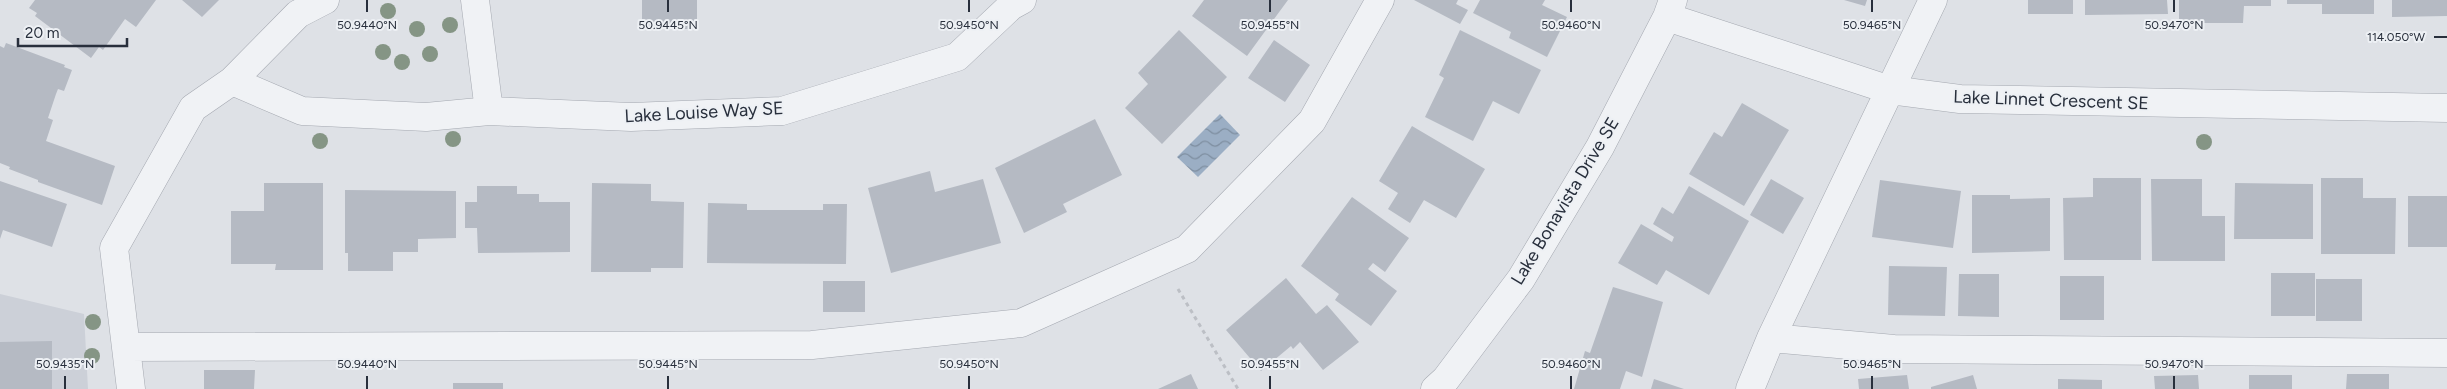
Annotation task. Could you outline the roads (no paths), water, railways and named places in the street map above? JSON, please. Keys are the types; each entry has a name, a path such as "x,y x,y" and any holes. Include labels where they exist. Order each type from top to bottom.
{"street":[{"path":"131,389 114,248 193,108 232,81 298,14 324,0"},
{"path":"475,0 489,111"},
{"path":"126,347 812,345 1021,323 1187,249 1312,121 1380,0"},
{"path":"1750,389 1771,338 1933,0"},
{"name":"Lake Louise Way SE","path":"232,81 302,111 426,117 489,111 631,117 782,111 958,57 1014,2"},
{"name":"Lake Linnet Crescent SE","path":"1670,9 1890,90 1960,99 2447,108"},
{"name":"Lake Bonavista Drive SE","path":"1434,389 1446,379 1521,279 1600,146 1670,9"},
{"path":"1771,338 1894,349 2447,353"}],"water":[{"path":"1220,114 1240,135 1198,177 1177,157"}]}
